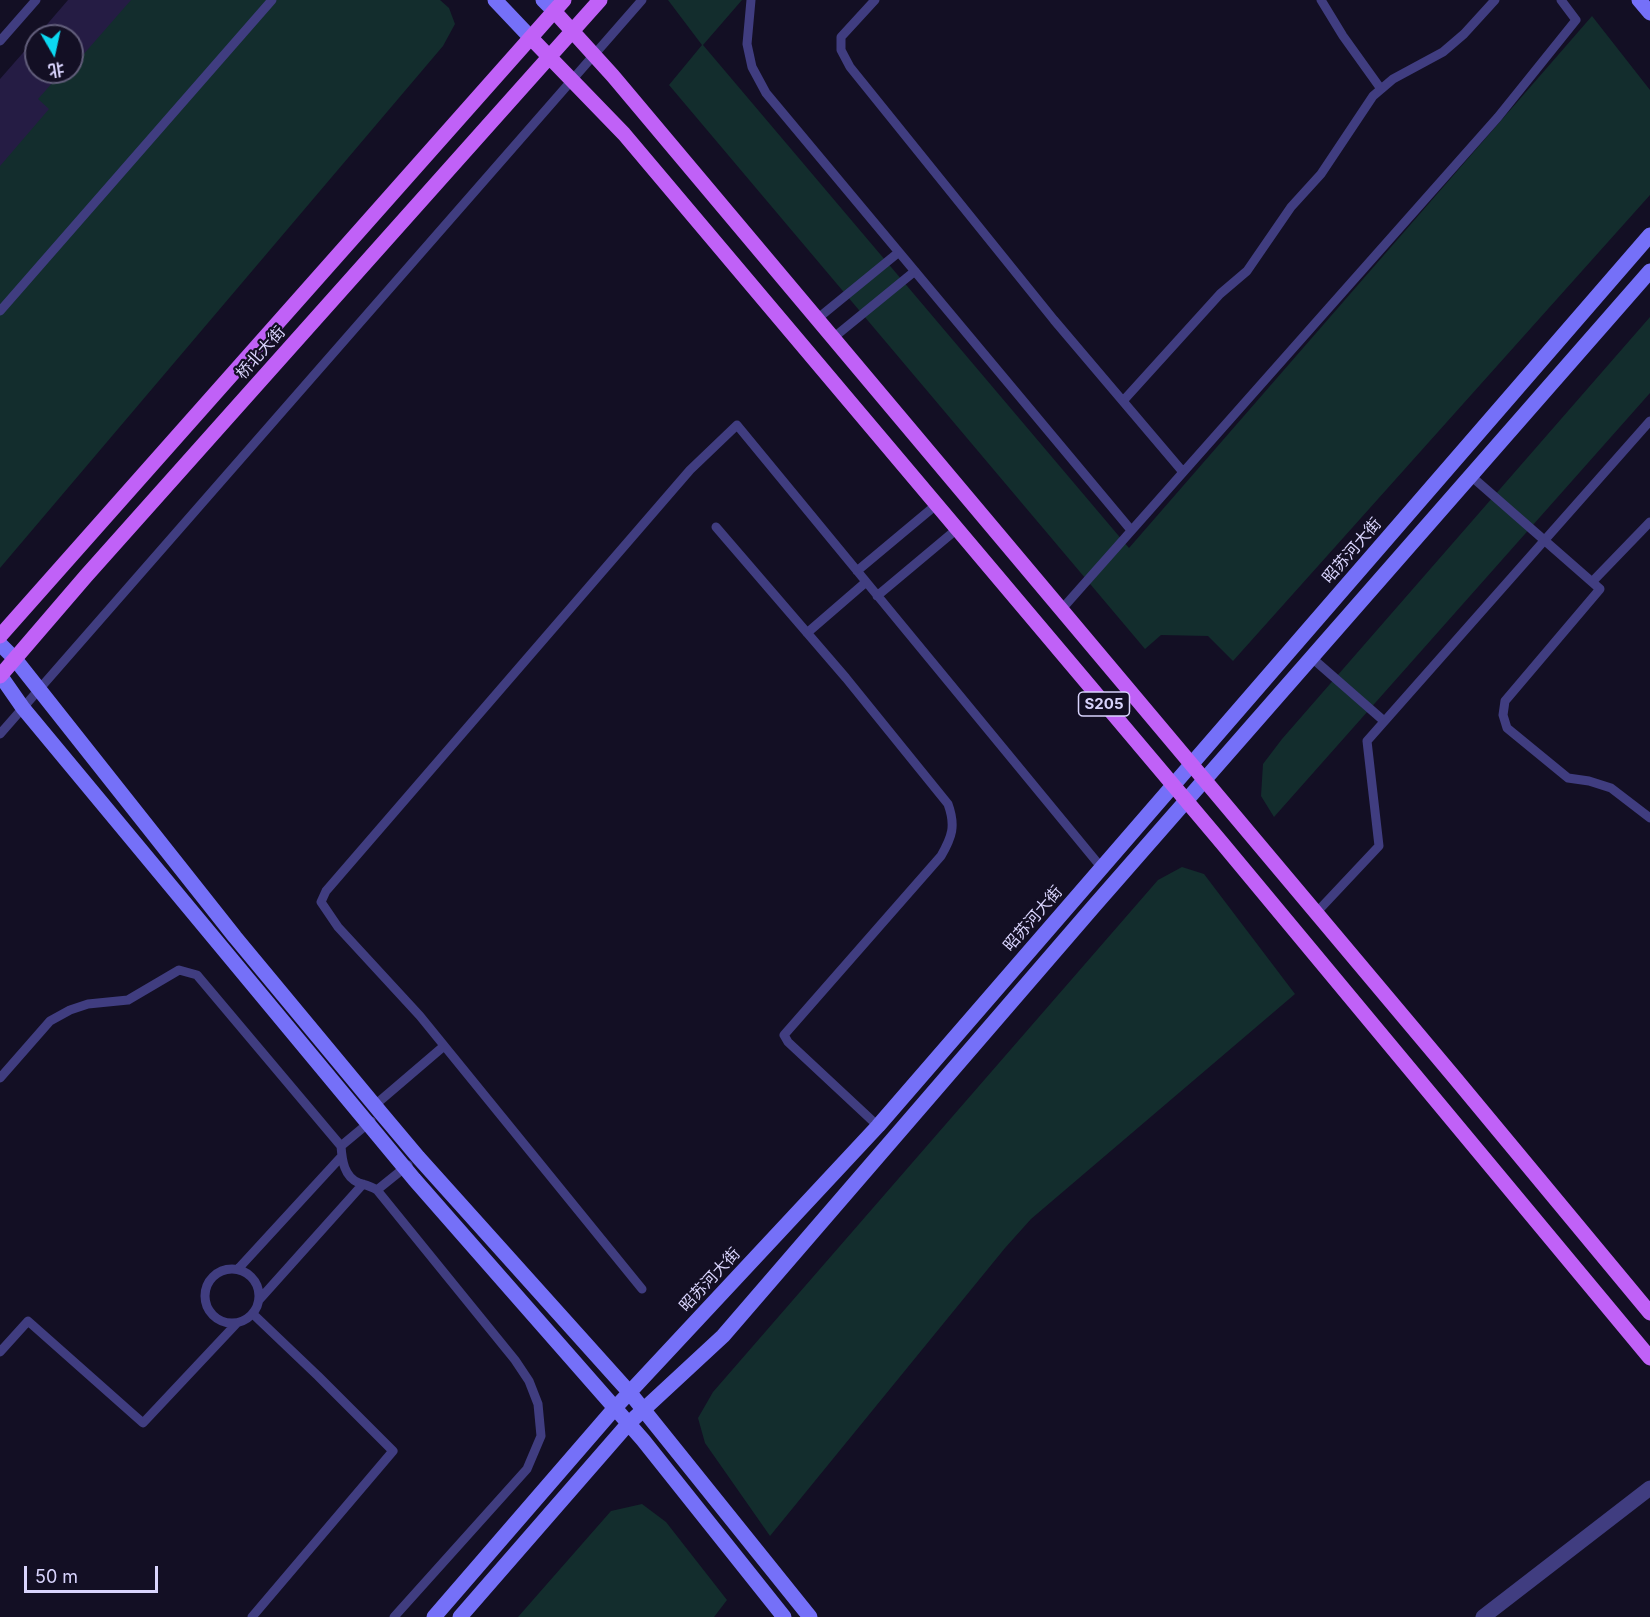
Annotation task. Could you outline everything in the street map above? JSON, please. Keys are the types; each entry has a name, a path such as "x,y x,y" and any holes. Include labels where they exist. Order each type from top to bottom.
{"main road":[{"name":"桥北大街","path":"0,675 600,0"},
{"name":"桥北大街","path":"0,636 531,38 554,4"},
{"name":"S205","path":"554,4 573,32 1205,780 1650,1313"},
{"name":"S205","path":"531,38 624,134 1186,801 1650,1358"}],"street":[{"path":"495,0 531,38"},
{"path":"1639,0 1650,13"},
{"name":"昭苏河大街","path":"434,1617 614,1409 878,1126 1650,235"},
{"path":"460,1617 628,1424 723,1336 1094,906 1650,271"},
{"path":"0,644 15,659 236,937 378,1109 418,1157 645,1410 810,1617"},
{"path":"0,675 23,708 404,1168 643,1440 784,1617"},
{"path":"1483,1617 1650,1488"}],"lane":[{"path":"0,41 36,0"},
{"path":"0,311 272,0"},
{"path":"0,734 642,0"},
{"path":"751,0 747,44 752,68 766,93 1131,530"},
{"path":"875,0 841,37 841,50 850,67 1054,321 1183,472"},
{"path":"1321,0 1343,36 1381,89"},
{"path":"1123,401 1220,294 1246,271 1291,207 1321,174 1368,103 1392,79 1443,52 1464,34 1495,0"},
{"path":"1061,610 1498,117 1576,20 1561,0"},
{"path":"817,319 899,252"},
{"path":"833,338 915,271"},
{"path":"1316,913 1378,846 1367,741 1650,420"},
{"path":"642,1289 420,1016 338,927 321,902 326,891 675,487 737,425 1101,867"},
{"path":"1471,476 1600,589 1505,701 1503,715 1507,728 1568,778 1589,781 1611,788 1650,818"},
{"path":"857,572 936,505"},
{"path":"1592,582 1650,522"},
{"path":"716,527 948,804 953,816 952,837 941,856 784,1035 788,1042 878,1126"},
{"path":"877,596 957,529"},
{"path":"807,633 866,582"},
{"path":"1312,658 1384,721"},
{"path":"0,1078 50,1021 70,1010 88,1004 128,1000 180,970 197,975 341,1146 341,1157 347,1173 352,1179 377,1190 515,1360 530,1381 538,1404 541,1436 527,1469 394,1617"},
{"path":"341,1146 368,1123 378,1109 444,1046"},
{"path":"238,1269 341,1157"},
{"path":"377,1190 418,1157"},
{"path":"259,1300 363,1184"},
{"path":"0,1352 28,1321 143,1423 237,1323 253,1314 260,1293 254,1278 238,1269 221,1271 208,1283 205,1300 213,1316 220,1321 237,1323"},
{"path":"252,1617 393,1451 253,1314"}],"green space":[{"path":"89,0 440,0 449,8 455,24 443,46 0,568 0,94 24,79 24,84 84,84 84,24 78,24"},
{"path":"668,0 742,0 703,45 1129,548 1592,16 1650,90 1650,195 1233,661 1208,636 1161,635 1145,649 669,85 702,45"},
{"path":"1650,317 1650,393 1274,817 1261,796 1263,764 1282,739"},
{"path":"1182,867 1204,874 1295,994 1031,1219 770,1536 705,1443 698,1418 713,1392 1158,880"},
{"path":"642,1504 666,1522 727,1600 714,1617 518,1617 611,1511"}],"building":[{"path":"68,0 131,0 84,54 84,24 47,24"},
{"path":"24,52 24,84 51,84 38,99 49,109 0,166 0,79"}]}
